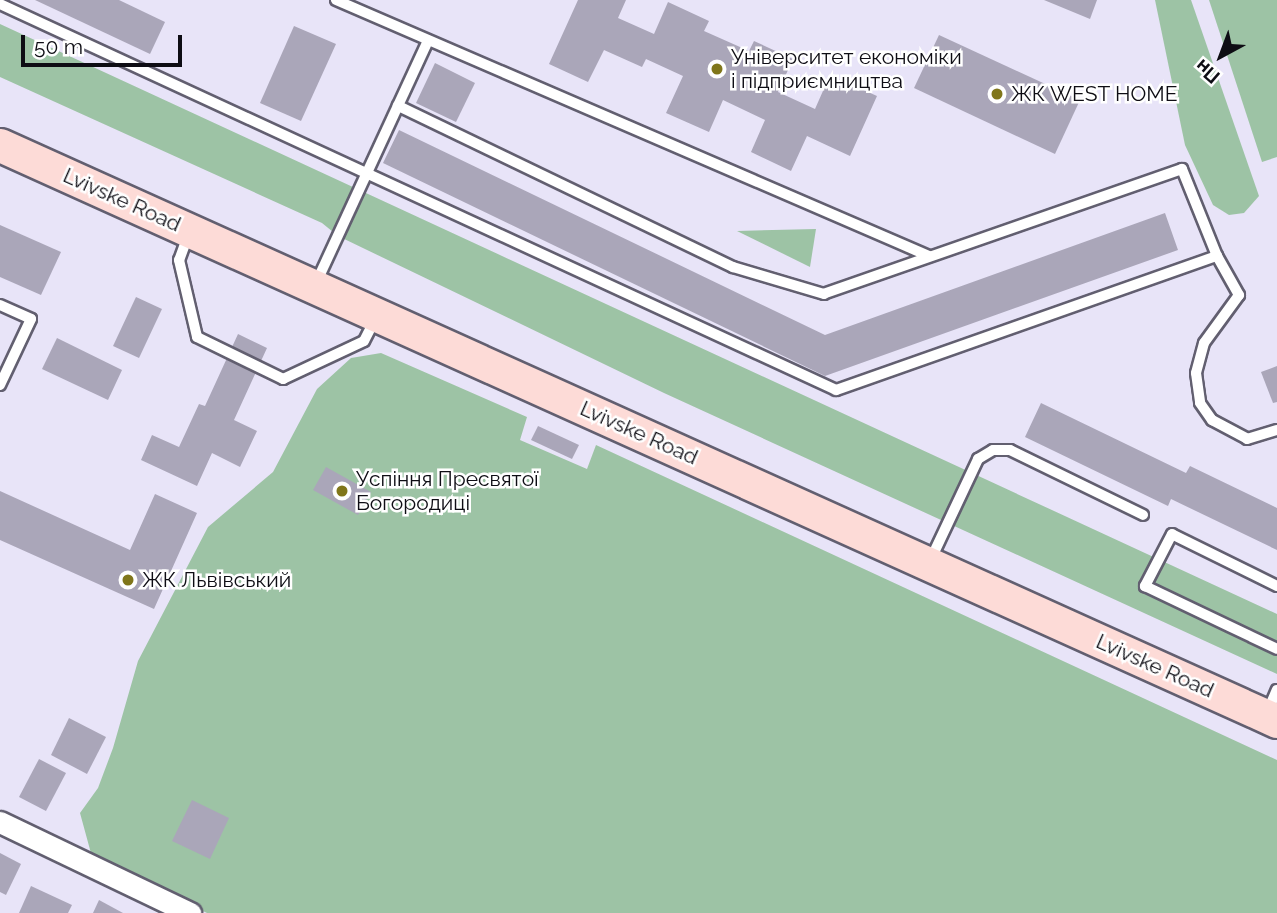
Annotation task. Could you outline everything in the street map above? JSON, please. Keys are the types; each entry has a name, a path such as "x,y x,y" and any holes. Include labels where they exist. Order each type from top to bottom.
{"main road":[{"name":"Lvivske Road","path":"0,145 929,564 1273,709"}],"street":[{"path":"0,822 190,913"}],"lane":[{"path":"336,0 929,257"},
{"path":"0,4 836,390 1217,256"},
{"path":"314,287 428,41"},
{"path":"398,106 733,267 824,294 1182,169 1217,256 1239,296 1204,343 1196,373 1200,403 1212,420 1247,439 1277,430"},
{"path":"190,230 179,260 197,337 282,379 364,341 377,315"},
{"path":"0,305 31,319 0,385"},
{"path":"929,564 978,459 993,450 1010,450 1143,516"},
{"path":"1277,586 1171,534 1145,586 1277,649"}],"green space":[{"path":"1155,0 1191,0 1259,196 1244,213 1229,215 1213,205 1185,145"},
{"path":"1209,0 1277,0 1277,157 1262,162"},
{"path":"0,24 1277,614 1277,674 664,393 338,236 322,223 0,77"},
{"path":"816,229 810,267 737,231"},
{"path":"381,353 527,417 520,440 587,469 596,445 1277,760 1277,913 207,913 92,857 80,813 98,788 113,748 138,661 208,527 273,472 317,389 351,358"}],"building":[{"path":"35,0 119,0 165,22 150,54"},
{"path":"578,0 626,0 618,18 654,34 668,2 709,21 704,31 749,51 754,41 793,59 778,92 815,109 830,75 877,96 850,156 807,136 791,171 751,152 765,120 723,100 709,132 666,113 683,76 646,59 642,67 604,50 588,82 549,64"},
{"path":"1044,0 1097,0 1090,19"},
{"path":"294,26 336,44 301,121 260,103"},
{"name":"ЖК WEST HOME","path":"939,35 1080,100 1055,154 914,88"},
{"path":"435,63 475,83 456,122 416,103"},
{"path":"399,130 825,335 1165,213 1178,250 825,376 383,163"},
{"path":"0,225 61,252 41,295 0,277"},
{"path":"136,297 162,309 139,358 113,346"},
{"path":"238,334 267,348 234,420 257,431 240,467 212,453 197,486 141,460 152,435 179,447 199,404 205,406"},
{"path":"57,338 122,370 108,400 42,369"},
{"path":"1277,366 1277,402 1273,403 1261,372"},
{"path":"1041,403 1186,473 1190,466 1277,508 1277,550 1171,499 1168,506 1025,437"},
{"path":"538,426 579,445 572,459 531,440"},
{"path":"326,467 371,492 358,515 313,490"},
{"name":"ЖК Львівський","path":"0,491 130,550 155,494 197,513 154,609 0,540"},
{"path":"69,718 106,737 87,774 51,755"},
{"path":"39,759 66,773 46,811 19,797"},
{"path":"192,800 229,818 210,859 172,841"},
{"path":"0,853 21,864 6,895 0,892"},
{"path":"31,886 72,905 68,913 19,913"},
{"path":"99,900 123,913 93,913"}],"place":[{"name":"Університет економіки і підприємництва","path":"717,69"},
{"name":"ЖК WEST HOME","path":"997,94"},
{"name":"Успіння Пресвятої Богородиці","path":"342,491"},
{"name":"ЖК Львівський","path":"128,580"}]}
